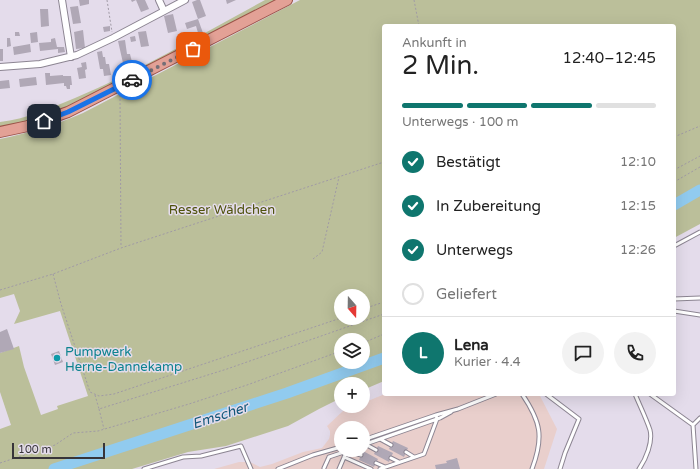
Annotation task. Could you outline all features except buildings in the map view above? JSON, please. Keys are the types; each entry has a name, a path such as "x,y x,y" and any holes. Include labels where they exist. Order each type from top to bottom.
{"main road":[{"path":"0,132 28,126 57,117 287,0"}],"street":[{"path":"62,0 71,57"},
{"path":"159,0 164,11"},
{"path":"0,67 40,64 84,53 185,0"}],"lane":[{"path":"676,245 700,232"},
{"path":"676,300 700,298"},
{"path":"676,311 700,315"},
{"path":"370,443 437,419 490,396"},
{"path":"523,396 534,413 538,424 540,437 536,459 532,469"},
{"path":"549,396 579,419 560,469"},
{"path":"636,396 650,431 649,445 645,462 639,469"},
{"path":"653,396 694,425"},
{"path":"370,438 458,409"},
{"path":"380,469 424,454 437,419 436,415"},
{"path":"692,469 696,467 694,425 700,418"},
{"path":"380,439 391,445"},
{"path":"144,469 183,457 201,456 241,446 251,469"},
{"path":"370,448 376,450"},
{"path":"278,469 313,455 334,449"},
{"path":"324,468 329,458 328,451"},
{"path":"406,452 414,457"},
{"path":"329,458 334,456"},
{"path":"339,469 344,457 371,469"},
{"path":"391,458 400,462"},
{"path":"376,463 385,467"}],"path":[{"path":"107,0 113,38"},
{"path":"414,0 420,24"},
{"path":"120,86 121,248"},
{"path":"676,135 700,126"},
{"path":"676,169 700,156"},
{"path":"0,290 53,274 121,248 382,163"},
{"path":"676,181 700,167"},
{"path":"313,259 322,252 340,177"},
{"path":"53,274 61,304 90,392 95,395 104,396 114,394 334,320"},
{"path":"370,307 382,303"},
{"path":"99,409 227,369 382,315"},
{"path":"370,340 382,335"},
{"path":"0,463 55,445 73,433 104,429 218,394 334,353"},
{"path":"95,395 104,429"}],"shaded area":[{"path":"382,395 540,396 557,429 544,469 214,469 239,462 250,462 260,467 303,452 322,448 329,439 330,435 330,431 327,426 341,413 370,413 370,400"}],"green space":[{"path":"265,0 278,0 88,99 33,121 0,127 0,122 29,116 48,109 124,76"},
{"name":"Resser Wäldchen","path":"300,0 700,0 700,224 676,237 676,24 382,24 382,382 370,387 370,377 334,377 334,402 288,426 226,446 188,452 132,469 0,469 0,429 11,425 0,392 0,353 19,346 24,367 41,415 58,409 57,406 88,396 60,311 14,324 20,311 14,294 0,298 0,139 42,128 83,113"}],"waterway":[{"name":"Emscher","path":"676,204 700,190"},
{"name":"Emscher","path":"54,469 287,393 382,359"}],"way so far":[{"path":"132,80 193,49"}],"place":[{"name":"Pumpwerk Herne-Dannekamp","path":"57,358"}],"route":[{"path":"44,121 57,117 88,103 132,80"}]}
